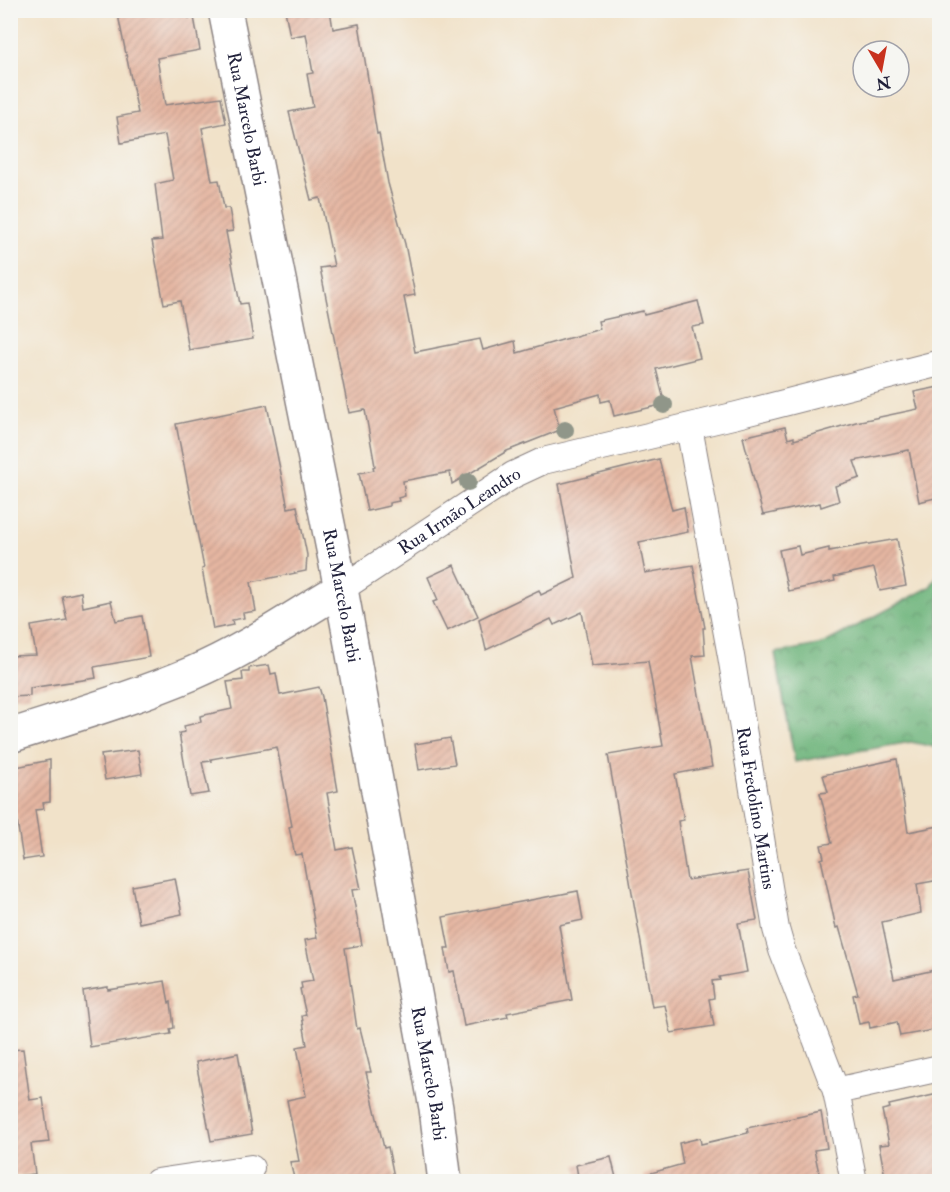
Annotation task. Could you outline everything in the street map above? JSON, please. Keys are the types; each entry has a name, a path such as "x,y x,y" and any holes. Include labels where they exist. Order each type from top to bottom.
{"street":[{"name":"Rua Marcelo Barbi","path":"225,10 341,589 436,1108 445,1182"},
{"name":"Rua Irmão Leandro","path":"10,736 145,692 195,672 341,589 513,475 543,461 939,363"},
{"name":"Rua Fredolino Martins","path":"689,426 731,656 776,928 782,950 836,1091 854,1182"},
{"path":"836,1091 939,1068"},
{"path":"157,1182 251,1168"}],"green space":[{"path":"939,573 939,748 911,742 795,762 775,653 823,644 930,587"}],"building":[{"path":"117,10 187,10 189,18 194,17 200,50 157,58 165,105 221,97 226,123 202,128 212,181 219,180 224,208 229,208 233,231 226,232 240,304 247,303 253,339 189,350 180,301 164,304 152,241 162,240 155,184 173,180 165,135 121,143 117,117 138,113"},
{"path":"285,10 330,10 333,29 359,24 377,134 379,133 388,183 405,244 415,295 404,297 415,352 480,339 483,350 515,341 517,353 600,329 598,321 643,311 644,315 698,301 704,325 692,327 700,358 656,369 665,404 614,416 610,400 601,402 600,394 554,407 560,430 507,451 452,484 450,472 403,481 405,496 398,498 399,501 367,511 359,473 374,470 375,466 365,410 349,413 320,268 334,266 320,198 311,200 289,112 313,107 307,74 313,73 306,34 290,37"},
{"path":"939,387 939,497 919,502 909,450 854,461 860,478 835,486 839,501 821,507 820,503 763,515 743,437 785,427 788,439 794,437 794,440 856,422 918,409 914,392"},
{"path":"267,405 288,508 297,506 307,555 306,571 251,582 256,611 243,613 244,618 232,620 233,625 213,629 202,569 204,568 176,424"},
{"path":"659,459 672,510 684,507 688,532 639,542 645,573 693,565 705,628 703,628 705,655 692,656 712,767 675,774 684,820 678,821 687,880 748,871 757,920 738,923 747,972 719,977 720,980 712,981 714,998 709,999 714,1026 671,1033 665,1005 652,1007 608,755 663,746 648,661 592,666 582,612 554,625 551,619 486,650 479,619 539,590 541,595 576,578 559,484"},
{"path":"897,539 906,586 880,591 874,568 834,577 835,581 788,591 779,550 798,546 800,555 829,548 829,551"},
{"path":"454,565 478,616 447,631 433,602 438,600 428,577"},
{"path":"81,592 83,607 111,601 116,621 142,616 149,657 94,667 96,678 30,688 30,696 10,697 10,656 36,655 31,626 67,620 62,596"},
{"path":"269,665 271,674 276,673 280,695 319,687 322,697 338,791 327,793 337,850 352,847 361,889 352,890 362,945 345,948 357,1029 360,1028 371,1072 366,1072 384,1148 388,1147 395,1182 295,1182 290,1162 299,1161 287,1100 306,1096 297,1047 307,1045 302,1016 306,1015 300,989 302,988 301,983 313,981 305,940 317,938 302,854 295,855 289,827 292,826 277,747 202,762 209,793 190,796 179,733 185,732 184,726 201,722 200,716 232,709 227,682 243,680 242,672 249,672 249,668"},
{"path":"450,738 455,764 419,770 415,744"},
{"path":"138,750 142,774 105,780 101,755"},
{"path":"897,759 908,832 939,826 939,880 917,884 921,913 882,922 894,979 939,969 939,1029 900,1036 897,1022 870,1028 869,1022 859,1024 853,995 858,994 839,927 836,928 821,859 824,858 821,845 832,843 820,793 828,792 823,775"},
{"path":"50,760 50,802 43,803 44,809 35,810 42,857 23,860 16,814 10,815 10,773 17,771 16,767"},
{"path":"175,878 182,914 139,923 132,886"},
{"path":"578,891 583,920 559,925 572,1000 507,1013 508,1017 464,1026 454,971 449,972 445,948 449,948 443,917"},
{"path":"165,981 169,1003 171,1002 174,1028 170,1029 171,1034 90,1047 83,991 108,987 108,990"},
{"path":"23,1049 30,1100 43,1098 49,1142 31,1144 35,1174 10,1177 10,1050"},
{"path":"238,1053 252,1134 211,1141 196,1062"},
{"path":"938,1094 939,1182 886,1182 879,1145 889,1144 882,1110 890,1108 889,1105"},
{"path":"821,1112 827,1148 814,1150 821,1182 645,1182 644,1175 683,1164 679,1143 700,1138 701,1144 748,1133 747,1128"},
{"path":"611,1157 617,1182 579,1182 576,1165"}]}
